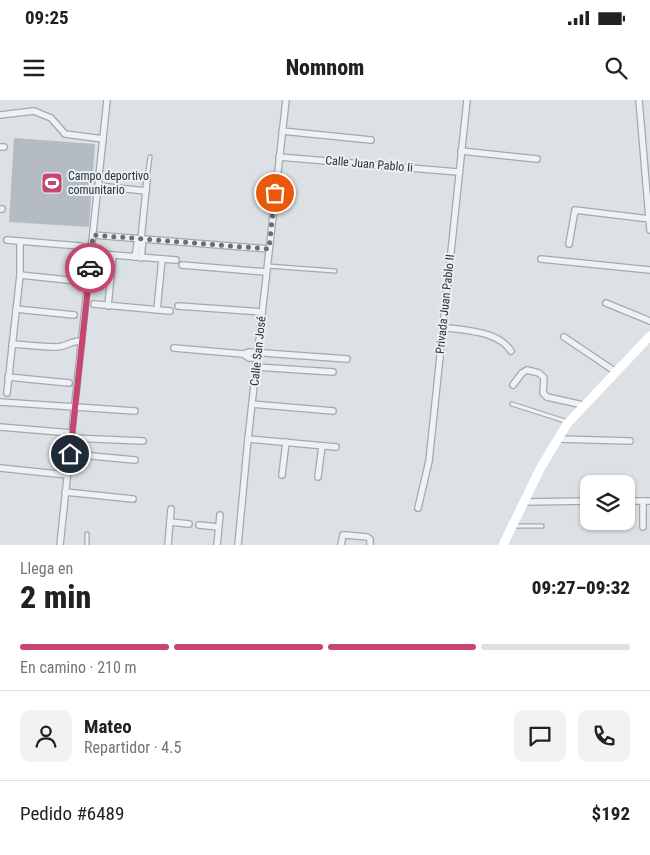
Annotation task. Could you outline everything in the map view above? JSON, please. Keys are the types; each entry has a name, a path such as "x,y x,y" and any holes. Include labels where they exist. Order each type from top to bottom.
{"main road":[{"path":"504,544 541,467 568,423 650,336"}],"street":[{"path":"60,545 108,100"},
{"name":"Calle San José","path":"238,545 286,100"},
{"name":"Privada Juan Pablo II","path":"418,508 429,461 467,100"},
{"path":"635,100 639,100 650,230"},
{"path":"0,115 34,111 51,118 65,134 103,139"},
{"path":"282,131 371,140"},
{"path":"461,151 537,159"},
{"name":"Calle Juan Pablo Ii","path":"279,157 458,172"},
{"path":"138,258 147,180"},
{"path":"98,186 146,191"},
{"path":"568,244 575,210 650,219"},
{"path":"93,235 269,249"},
{"path":"7,240 80,246"},
{"path":"7,393 20,275 20,241"},
{"path":"101,254 176,260"},
{"path":"108,306 113,255"},
{"path":"157,310 162,259"},
{"path":"541,259 650,270"},
{"path":"182,265 267,269"},
{"path":"20,275 77,280"},
{"path":"606,303 650,321"},
{"path":"94,304 170,311"},
{"path":"178,306 262,312"},
{"path":"16,309 74,315"},
{"path":"442,327 494,336 506,343 511,351"},
{"path":"564,337 616,372"},
{"path":"12,344 58,347 82,344"},
{"path":"174,348 243,354 248,358 257,355 347,359"},
{"path":"256,367 333,372"},
{"path":"513,385 526,370 540,373 544,378 543,394 547,398 583,405"},
{"path":"8,378 69,383"},
{"path":"0,402 136,412"},
{"path":"252,404 333,411"},
{"path":"0,427 143,442"},
{"path":"248,439 336,447"},
{"path":"558,439 630,441"},
{"path":"282,475 286,442"},
{"path":"318,477 322,446"},
{"path":"70,454 135,460"},
{"path":"0,468 67,475"},
{"path":"65,492 133,499"},
{"path":"524,502 580,501"},
{"path":"635,501 650,501"},
{"path":"643,501 643,527"},
{"path":"168,545 171,509"},
{"path":"217,545 220,515"},
{"path":"170,522 189,524"},
{"path":"199,525 218,527"},
{"path":"341,545 343,535 367,537 370,539 370,545"}],"lane":[{"path":"147,180 150,157"},
{"path":"267,269 335,271"},
{"path":"512,404 568,423"},
{"path":"512,526 542,526"},
{"path":"87,534 87,545"}],"building":[{"name":"Campo deportivo comunitario","path":"14,138 95,144 89,227 9,222"}],"way so far":[{"path":"90,268 93,235 269,249 275,193"}],"place":[{"name":"Campo deportivo comunitario","path":"52,183"}],"route":[{"path":"70,454 90,268"}]}
